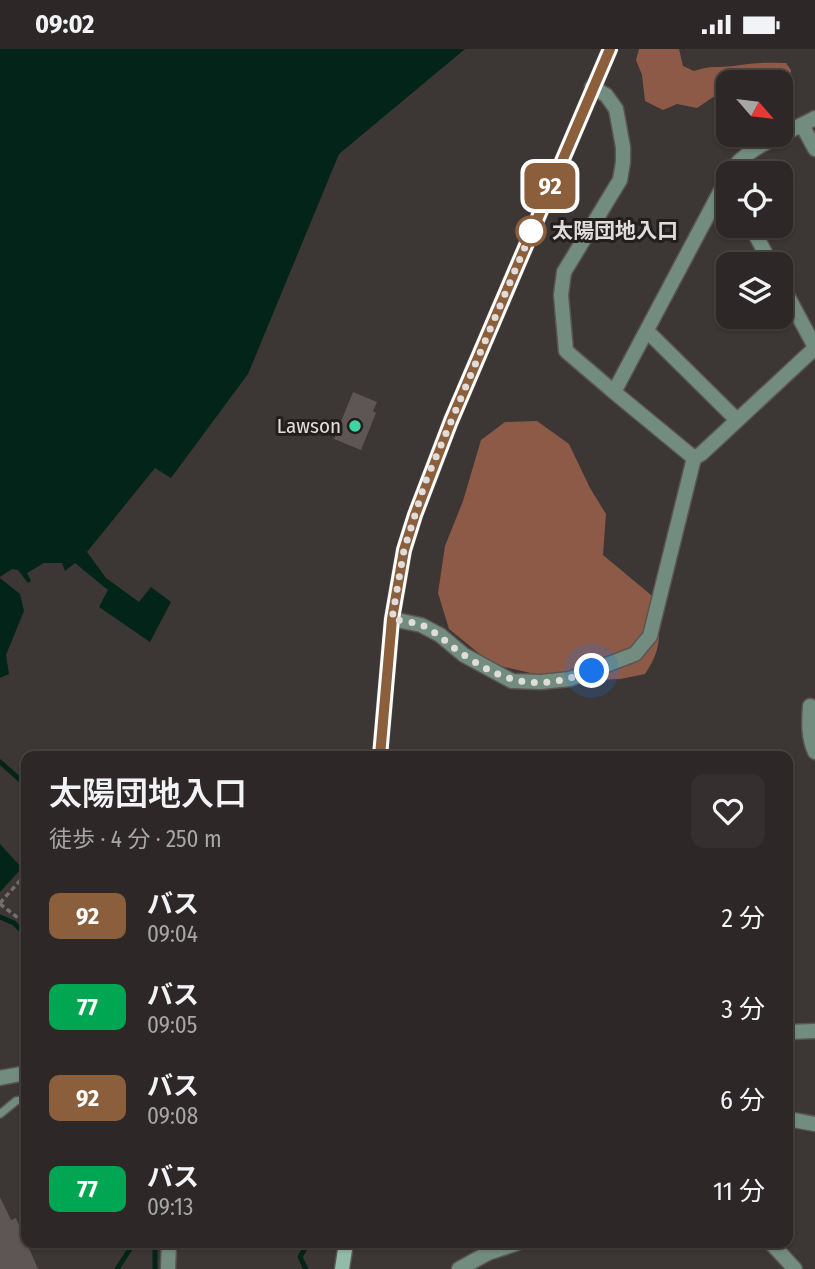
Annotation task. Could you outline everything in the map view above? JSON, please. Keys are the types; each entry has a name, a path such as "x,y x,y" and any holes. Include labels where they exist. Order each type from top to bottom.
{"main road":[{"path":"380,751 392,619 404,550 425,483 610,49"},
{"path":"342,1269 345,1248"}],"street":[{"path":"592,87 606,95 616,109 623,162 620,180 564,272 561,295 566,351 695,458"},
{"path":"739,161 808,122 815,149"},
{"path":"614,392 716,201"},
{"path":"392,619 421,625 440,635 464,655 512,681 541,683 570,679 635,654 650,636 695,458 815,348 793,307"},
{"path":"647,331 737,420"},
{"path":"810,706 811,744 815,752"},
{"path":"793,1031 814,1029"},
{"path":"0,1078 21,1074"},
{"path":"793,1120 815,1124"},
{"path":"168,1269 169,1248"},
{"path":"458,1269 503,1248"},
{"path":"776,1248 795,1269"}],"lane":[{"path":"0,1114 21,1100"}],"path":[{"path":"21,880 0,904 21,920"}],"shaded area":[{"path":"0,49 465,49 339,154 248,374 171,478 155,468 87,552 106,578 139,602 151,587 171,602 150,642 99,607 108,590 75,563 65,571 62,563 44,563 27,573 31,581 28,583 18,570 12,569 0,577"},
{"path":"639,49 679,49 683,66 694,71 754,63 786,63 791,70 716,70 716,95 697,108 677,104 663,110 645,101 642,75 636,60"},
{"path":"537,421 569,444 606,514 603,555 657,600 658,647 645,674 620,679 565,681 492,664 449,629 438,593 445,546 463,501 481,440 505,422"},
{"path":"0,578 20,594 24,611 6,655 9,674 0,678"},
{"path":"0,844 21,869 0,892"}],"building":[{"name":"Lawson","path":"353,392 377,402 373,411 376,413 361,450 334,439"},
{"path":"0,1197 11,1220 16,1218 21,1230 21,1248 29,1248 38,1269 0,1269"}],"waterway":[{"path":"0,762 21,781"},
{"path":"0,917 14,923 21,930"},
{"path":"117,1269 131,1248"},
{"path":"155,1248 155,1269"},
{"path":"305,1248 300,1257 306,1269"}],"bus line":[{"name":"92","path":"380,751 397,585 404,550 425,483 610,49"}],"place":[{"name":"太陽団地入口","path":"531,231"},
{"name":"Lawson","path":"355,426"}],"route":[{"path":"531,231 533,228 425,483 404,550 392,619 421,625 440,635 464,655 512,681 556,682 592,671"}]}
